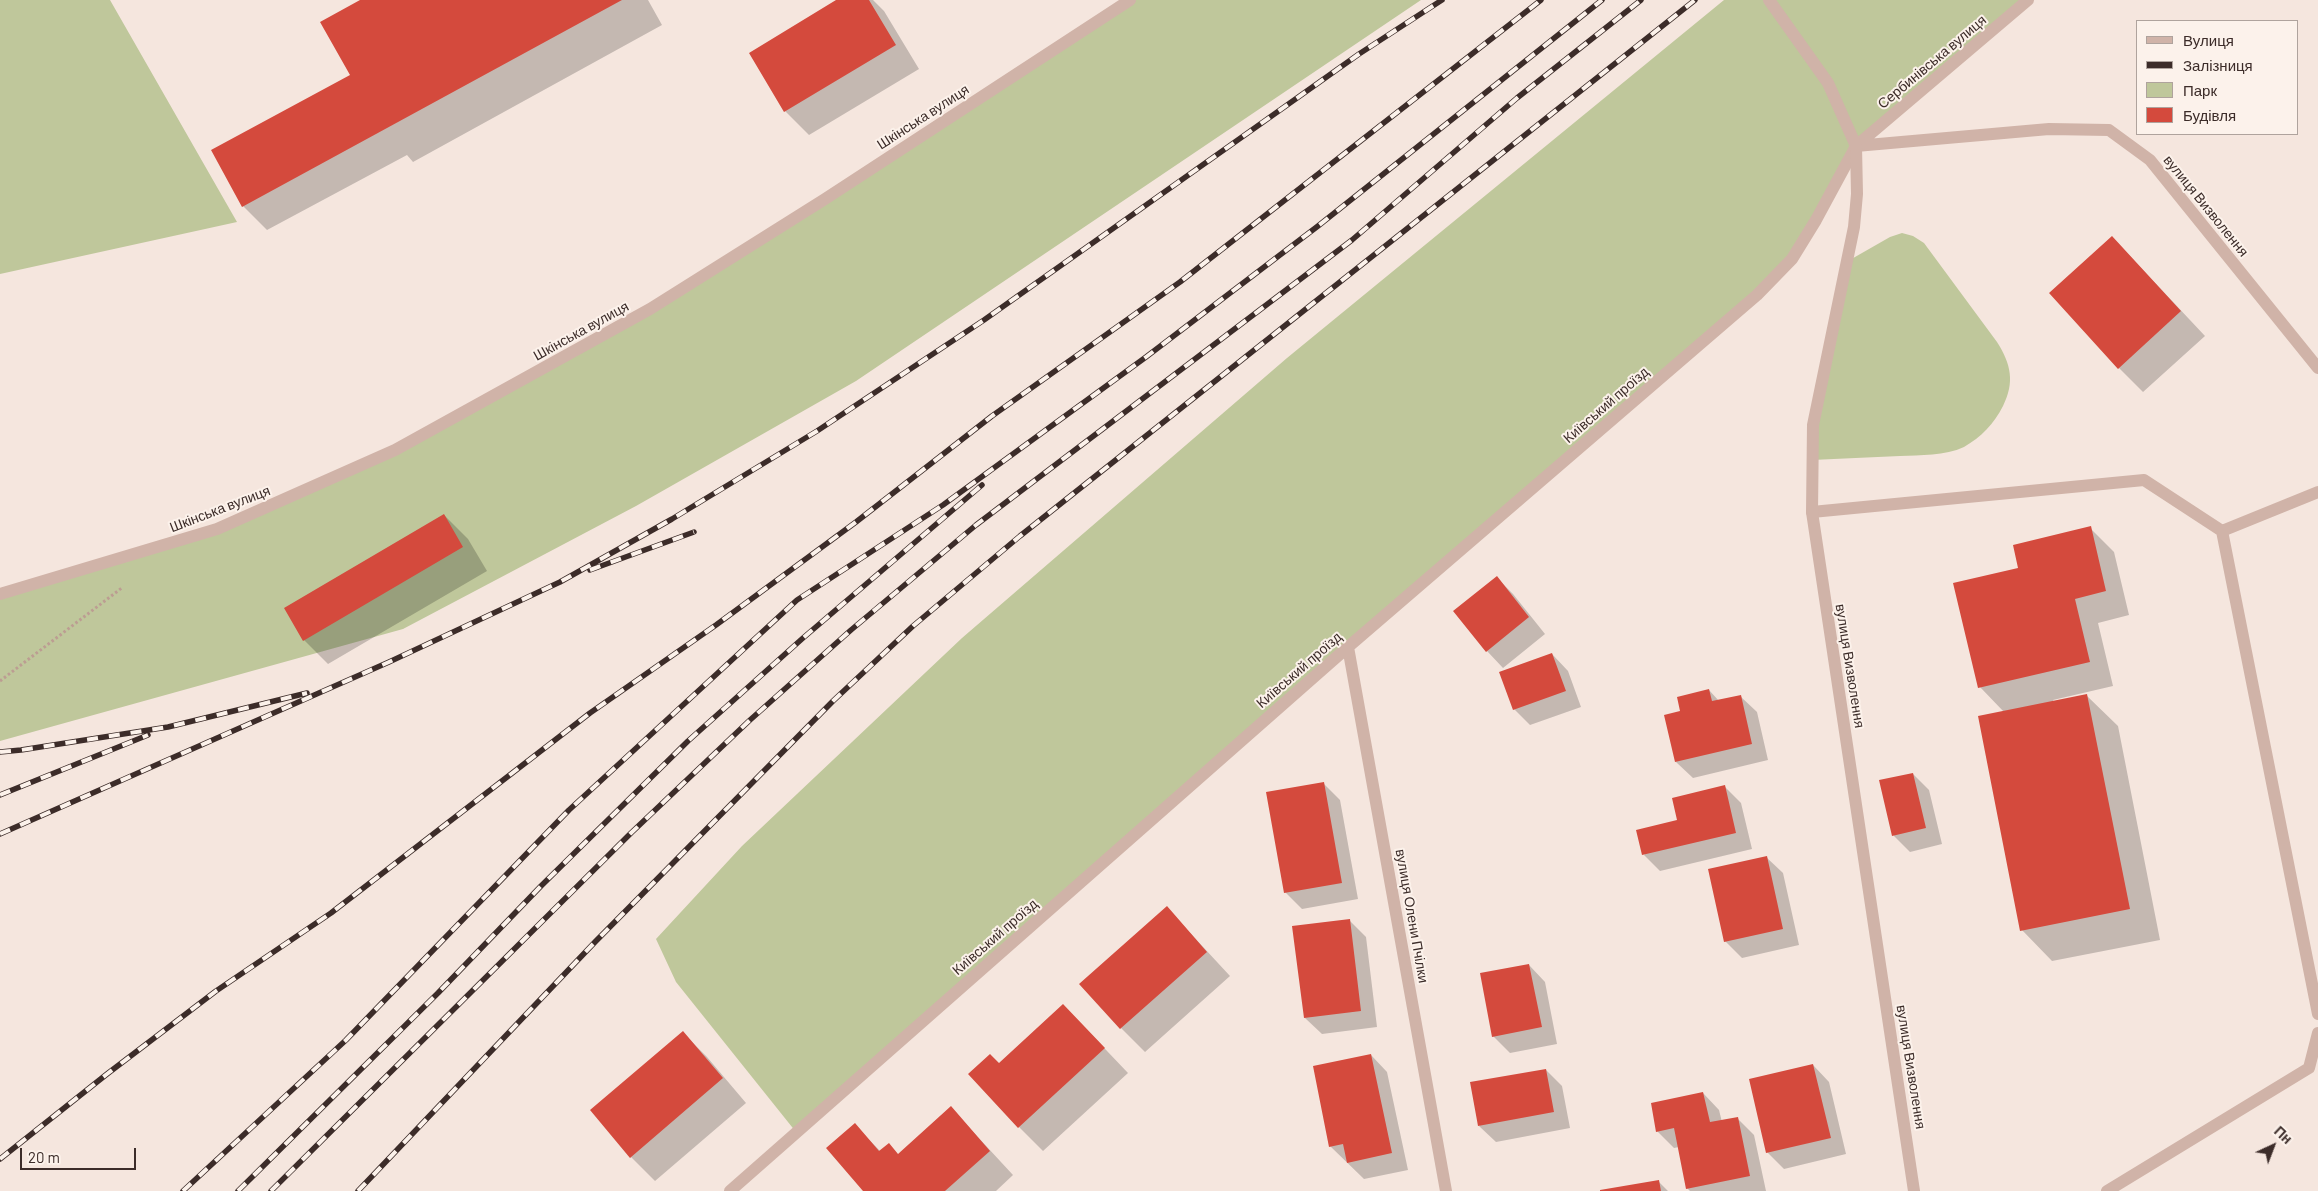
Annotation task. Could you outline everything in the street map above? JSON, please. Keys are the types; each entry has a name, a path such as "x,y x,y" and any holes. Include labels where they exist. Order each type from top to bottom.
{"street":[{"name":"Шкінська вулиця","path":"0,594 217,529 395,450 650,309 825,199 1130,0"},
{"name":"вулиця Визволення","path":"1769,0 1788,23 1828,84 1856,146 1854,227 1813,425 1812,512 1914,1191"},
{"name":"Сербинівська вулиця","path":"1856,146 2028,0"},
{"name":"вулиця Визволення","path":"1856,146 2050,129 2108,130 2150,160 2316,362"},
{"name":"Київський проїзд","path":"730,1191 1348,647 1758,295 1792,259 1816,220 1856,146"},
{"path":"1812,512 2144,480 2222,531 2318,1014"},
{"path":"2222,531 2318,492"},
{"name":"вулиця Олени Пчілки","path":"1348,647 1446,1191"},
{"path":"2107,1191 2309,1068 2318,1034"}],"path":[{"path":"0,680 127,583"}],"green space":[{"path":"0,0 110,0 237,222 0,274"},
{"path":"1130,0 1421,0 856,381 636,506 403,629 0,741 0,594 172,544 395,450 650,309"},
{"path":"1724,0 2028,0 1856,146 1792,259 796,1132 676,982 656,939 742,846 962,638 1287,358"},
{"path":"1902,233 1913,236 1924,243 1997,342 2006,358 2010,373 2007,397 1996,419 1970,443 1957,450 1941,454 1812,460 1848,261 1890,237"}],"building":[{"path":"360,0 622,0 242,207 211,150 350,75 320,22"},
{"path":"836,0 869,0 896,45 784,112 749,53"},
{"path":"2112,236 2181,311 2118,369 2049,293"},
{"path":"444,514 463,547 303,641 284,608"},
{"path":"2091,526 2106,591 2075,599 2090,662 1978,688 1953,583 2018,568 2013,545"},
{"path":"1497,576 1529,617 1486,652 1453,611"},
{"path":"1552,653 1566,691 1513,710 1499,672"},
{"path":"1709,689 1712,701 1741,695 1752,744 1675,762 1664,715 1680,711 1677,697"},
{"path":"2087,694 2130,909 2020,931 1978,716"},
{"path":"1913,773 1926,828 1892,836 1879,780"},
{"path":"1324,782 1342,883 1284,893 1266,792"},
{"path":"1725,785 1736,833 1642,855 1636,830 1677,820 1672,798"},
{"path":"1767,856 1783,929 1724,942 1708,869"},
{"path":"1167,906 1207,952 1120,1029 1079,984"},
{"path":"1350,919 1361,1011 1304,1018 1292,926"},
{"path":"1529,964 1542,1027 1492,1037 1480,973"},
{"path":"1063,1004 1105,1048 1018,1128 968,1074 990,1054 999,1063"},
{"path":"683,1031 723,1078 630,1158 590,1110"},
{"path":"1371,1054 1392,1153 1347,1163 1343,1144 1329,1147 1313,1066"},
{"path":"1813,1064 1831,1138 1766,1153 1749,1079"},
{"path":"1546,1069 1554,1112 1478,1126 1470,1082"},
{"path":"1703,1092 1710,1122 1738,1117 1750,1176 1686,1189 1674,1128 1656,1132 1651,1103"},
{"path":"951,1106 990,1151 945,1191 863,1191 826,1148 855,1123 879,1151 889,1143 898,1154"},
{"path":"1659,1180 1661,1191 1600,1191 1600,1190"}],"railway":[{"path":"0,834 389,662 560,582 672,519 817,431 984,320 1359,54 1442,0"},
{"path":"0,1159 216,991 331,913 590,713 716,625 856,522 992,416 1180,282 1541,0"},
{"path":"183,1191 346,1040 569,810 797,600 943,505 1146,357 1318,226 1602,0"},
{"path":"271,1191 631,833 750,720 851,630 976,525 1352,240 1517,98 1641,0"},
{"path":"358,1191 595,942 833,701 913,626 1020,536 1695,0"},
{"path":"238,1191 688,741 803,638 982,485"},
{"path":"590,570 694,532"},
{"path":"0,752 168,727 307,693"},
{"path":"0,795 148,735"}]}
